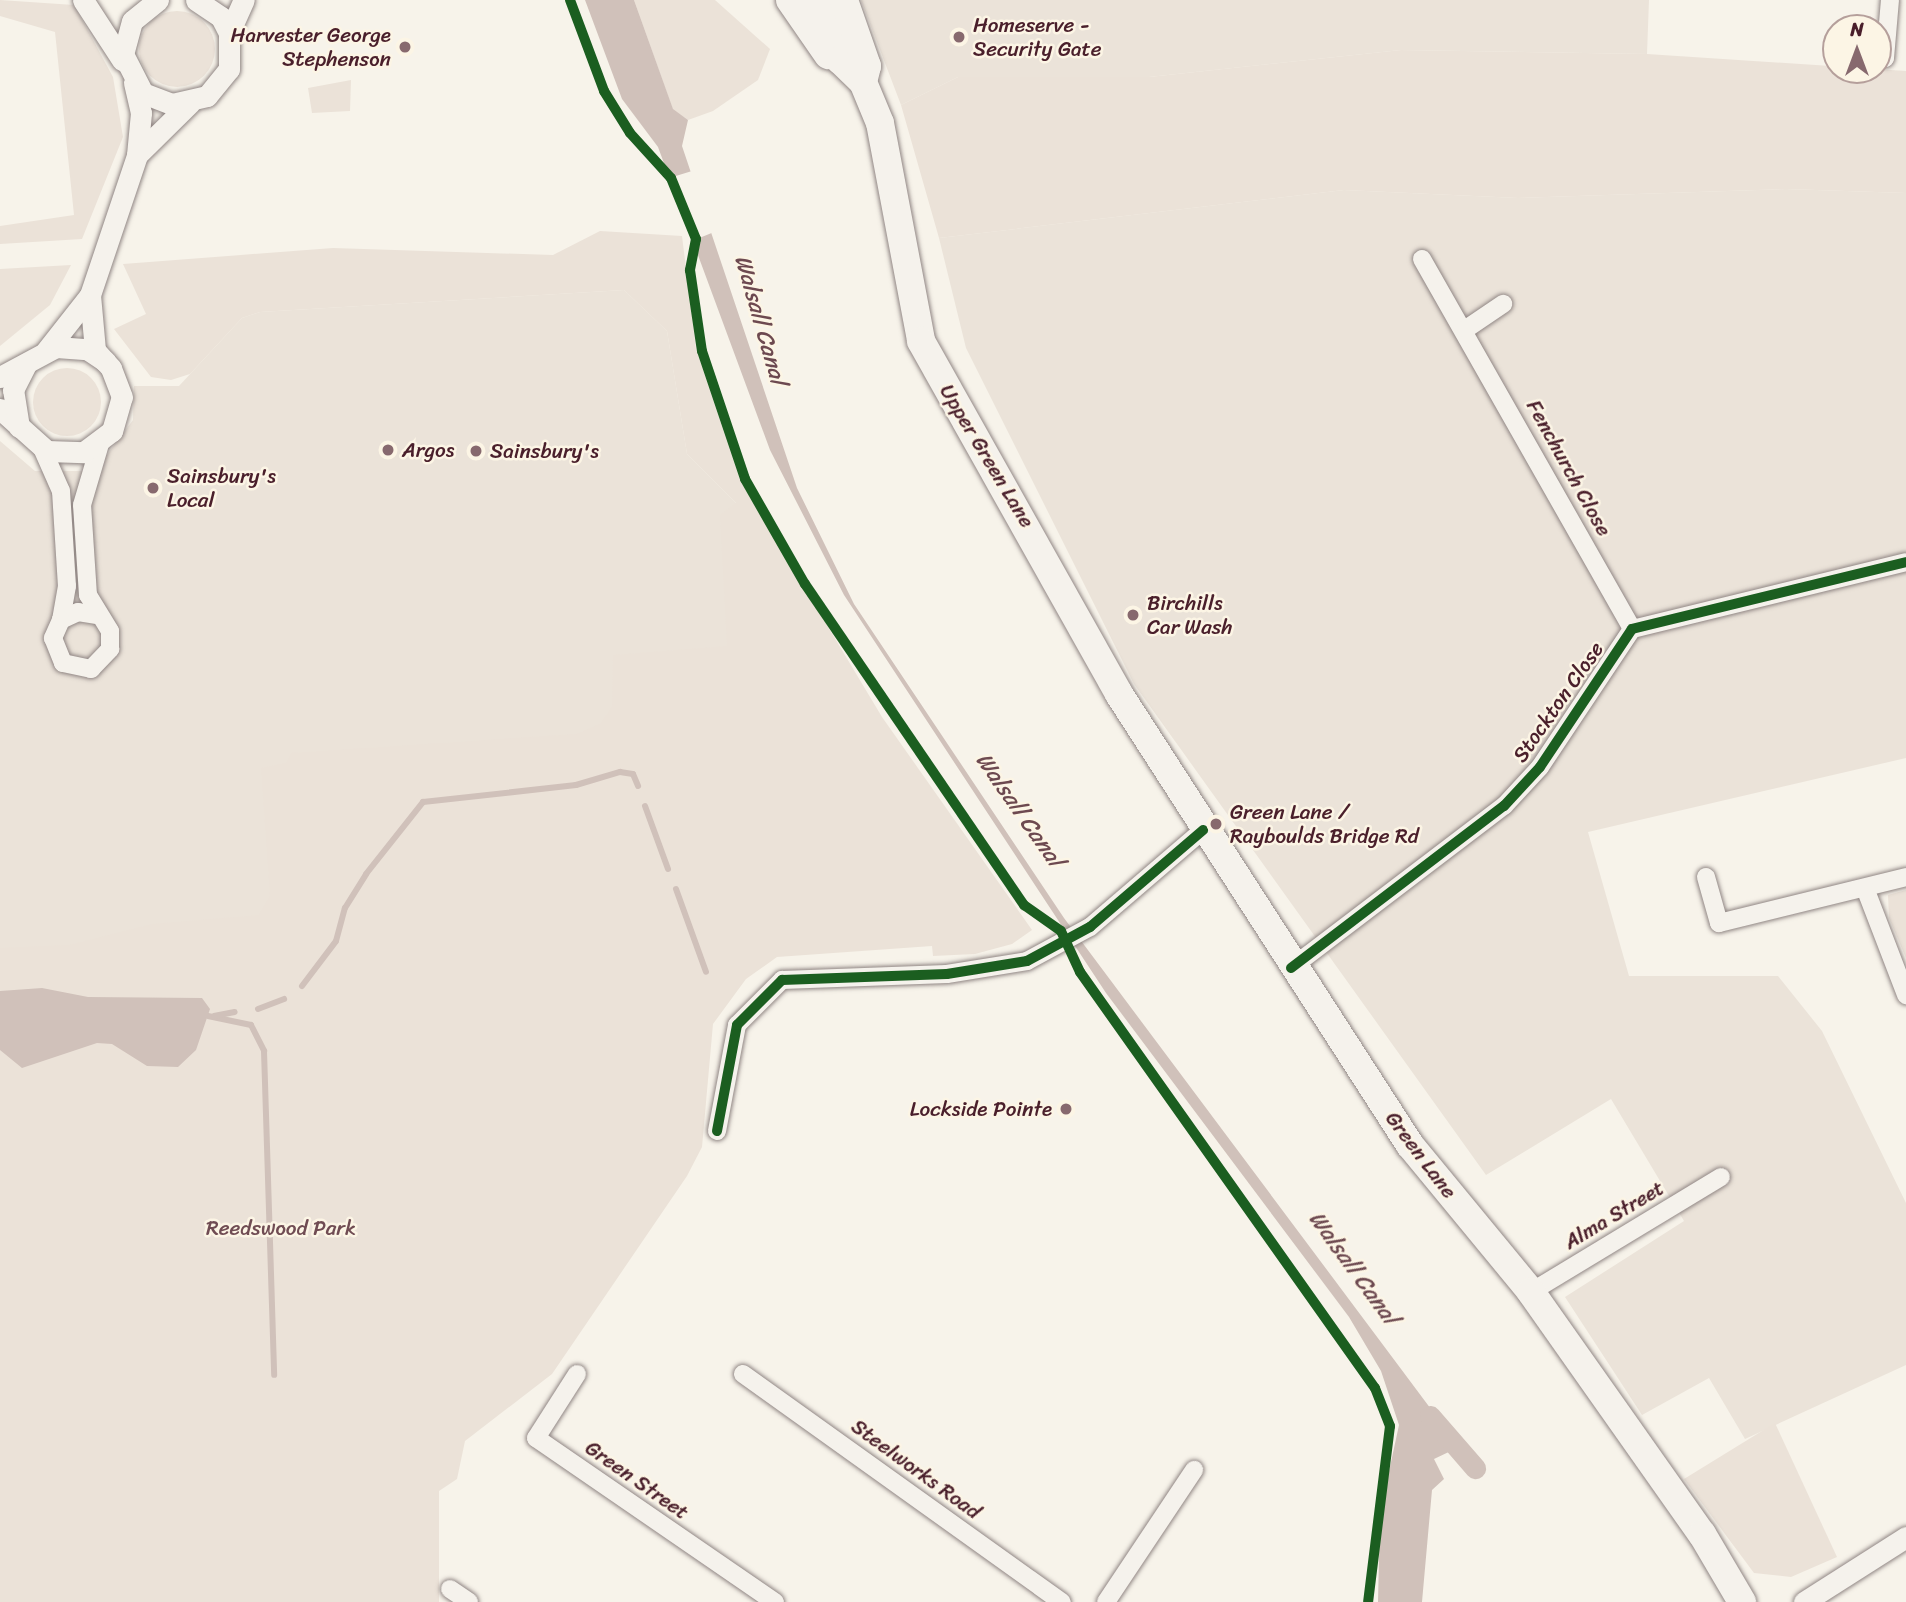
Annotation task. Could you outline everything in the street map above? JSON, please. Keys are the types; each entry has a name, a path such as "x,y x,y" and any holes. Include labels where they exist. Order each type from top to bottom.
{"highway":[{"path":"790,0 826,54 840,60 863,82 867,66 844,0"},
{"path":"819,0 840,60"},
{"name":"Upper Green Lane","path":"863,82 880,123 899,202 921,341 1119,694"},
{"name":"Green Lane","path":"1119,694 1291,968 1410,1145 1531,1292 1702,1534 1742,1602"}],"street":[{"path":"83,0 105,25 131,77 155,100 190,103"},
{"path":"19,426 13,390 92,286 137,155 141,113 131,77 125,37 132,20 158,0"},
{"path":"137,155 190,103 220,84 232,51 229,33 221,17 196,0"},
{"path":"229,33 244,0"},
{"name":"Fenchurch Close","path":"1422,259 1466,329 1632,629"},
{"path":"0,410 42,448 61,491 67,586 61,620 53,638 57,656 72,668 91,669 106,658 111,640 88,595 82,505 100,444 112,431 122,397 106,363 95,349 92,286"},
{"path":"1466,329 1503,304"},
{"path":"0,377 37,356 72,346 106,363"},
{"path":"42,448 66,455 100,444"},
{"path":"1632,629 1906,562"},
{"path":"61,620 78,612 97,615"},
{"name":"Stockton Close","path":"1291,968 1504,806 1540,767 1632,629"},
{"path":"717,1130 737,1025 782,980 988,969 1056,948 1090,927 1202,830"},
{"path":"1706,877 1719,923 1906,877"},
{"path":"1865,888 1906,995"},
{"name":"Alma Street","path":"1531,1292 1721,1177"},
{"name":"Green Street","path":"577,1374 536,1438 775,1602"},
{"name":"Steelworks Road","path":"743,1374 1062,1602"},
{"path":"1106,1602 1194,1470"},
{"path":"1804,1602 1906,1537"},
{"path":"450,1589 469,1602"}],"shaded area":[{"path":"585,0 634,0 673,109 688,120 682,146 797,488 854,604 1064,918 1475,1468 1455,1449 1434,1459 1444,1479 1432,1490 1422,1602 1378,1602 1380,1513 1399,1425 1381,1371 1349,1317 1106,993 844,595 770,450 658,147 622,99"},
{"path":"861,0 1649,0 1647,54 1401,50 1149,77 958,77 901,105"},
{"path":"1786,189 1906,193 1906,758 1588,832 1629,976 1778,976 1822,1031 1906,1203 1906,1365 1745,1439 1709,1378 1642,1415 1565,1297 1684,1221 1611,1099 1486,1175 1134,684 966,348 939,238 1344,190 1518,198"},
{"path":"624,290 667,331 687,454 736,503 778,600 623,742 289,947 0,960 0,441 35,471 95,471 133,420 134,386 179,386 242,318 260,312"},
{"path":"42,988 88,997 202,998 210,1009 196,1050 178,1067 147,1066 112,1044 97,1043 22,1068 0,1050 0,991"}],"green space":[{"path":"0,0 74,5 113,77 123,137 82,239 0,244 0,226 74,215 55,32 0,16"},
{"path":"634,0 715,0 770,49 758,80 713,111 688,120 673,110"},
{"path":"177,11 192,14 204,22 212,34 215,49 212,64 204,76 192,84 177,87 162,84 150,76 142,64 139,49 142,34 150,22 162,14"},
{"path":"1401,50 1647,54 1822,65 1822,84 1892,84 1892,70 1906,71 1906,193 1786,189 1518,198 1344,190 939,238 901,105 958,77 1149,77"},
{"path":"351,80 350,111 312,113 308,88"},
{"name":"Reedswood Park","path":"600,231 682,236 696,349 740,480 882,717 1032,930 1012,944 975,954 933,956 932,946 777,957 746,979 713,1024 702,1147 687,1176 552,1374 465,1441 457,1479 439,1491 439,1602 0,1602 0,948 69,945 152,924 258,915 270,895 261,768 286,763 291,753 577,734 601,723 612,706 613,655 727,646 720,515 736,503 687,454 667,331 624,290 260,312 242,318 190,374 171,380 151,377 114,329 146,314 123,264 333,248 553,255"},
{"path":"71,265 50,305 0,346 0,269"},
{"path":"67,368 80,371 91,378 98,389 101,402 98,415 91,426 80,433 67,436 54,433 43,426 36,415 33,402 36,389 43,378 54,371"},
{"path":"1906,890 1906,958 1889,918 1888,895"},
{"path":"1775,1423 1837,1557 1791,1577 1754,1573 1684,1479"}],"pier":[{"path":"692,171 714,232 692,241 666,179"}],"waterway":[{"path":"302,986 336,941 345,908 366,874 423,802 576,785 620,772 633,774 638,786"},
{"path":"645,806 668,869"},
{"path":"676,889 706,972"},
{"path":"258,1009 284,999"},
{"path":"214,1016 235,1012"},
{"path":"208,1016 251,1025 264,1051 274,1375"},
{"path":"1430,1416 1475,1468"}],"cycle path":[{"path":"570,0 604,91 630,133 671,178 696,239 690,270 702,351 745,479 805,584 1024,905 1061,931 1080,972 1375,1388 1390,1426 1368,1602"},
{"path":"1291,968 1504,806 1540,767 1632,629 1906,562"},
{"path":"717,1131 737,1025 782,980 947,974 1027,961 1090,927 1203,830"}],"place":[{"name":"Homeserve - Security Gate","path":"959,37"},
{"name":"Harvester George Stephenson","path":"405,47"},
{"name":"Argos","path":"388,450"},
{"name":"Sainsbury's","path":"476,451"},
{"name":"Sainsbury's Local","path":"153,488"},
{"name":"Birchills Car Wash","path":"1133,615"},
{"name":"Green Lane / Rayboulds Bridge Rd","path":"1216,824"},
{"name":"Lockside Pointe","path":"1066,1109"}],"water label":[{"name":"Walsall Canal","path":"760,320"},
{"name":"Walsall Canal","path":"1019,810"},
{"name":"Walsall Canal","path":"1353,1268"}]}
